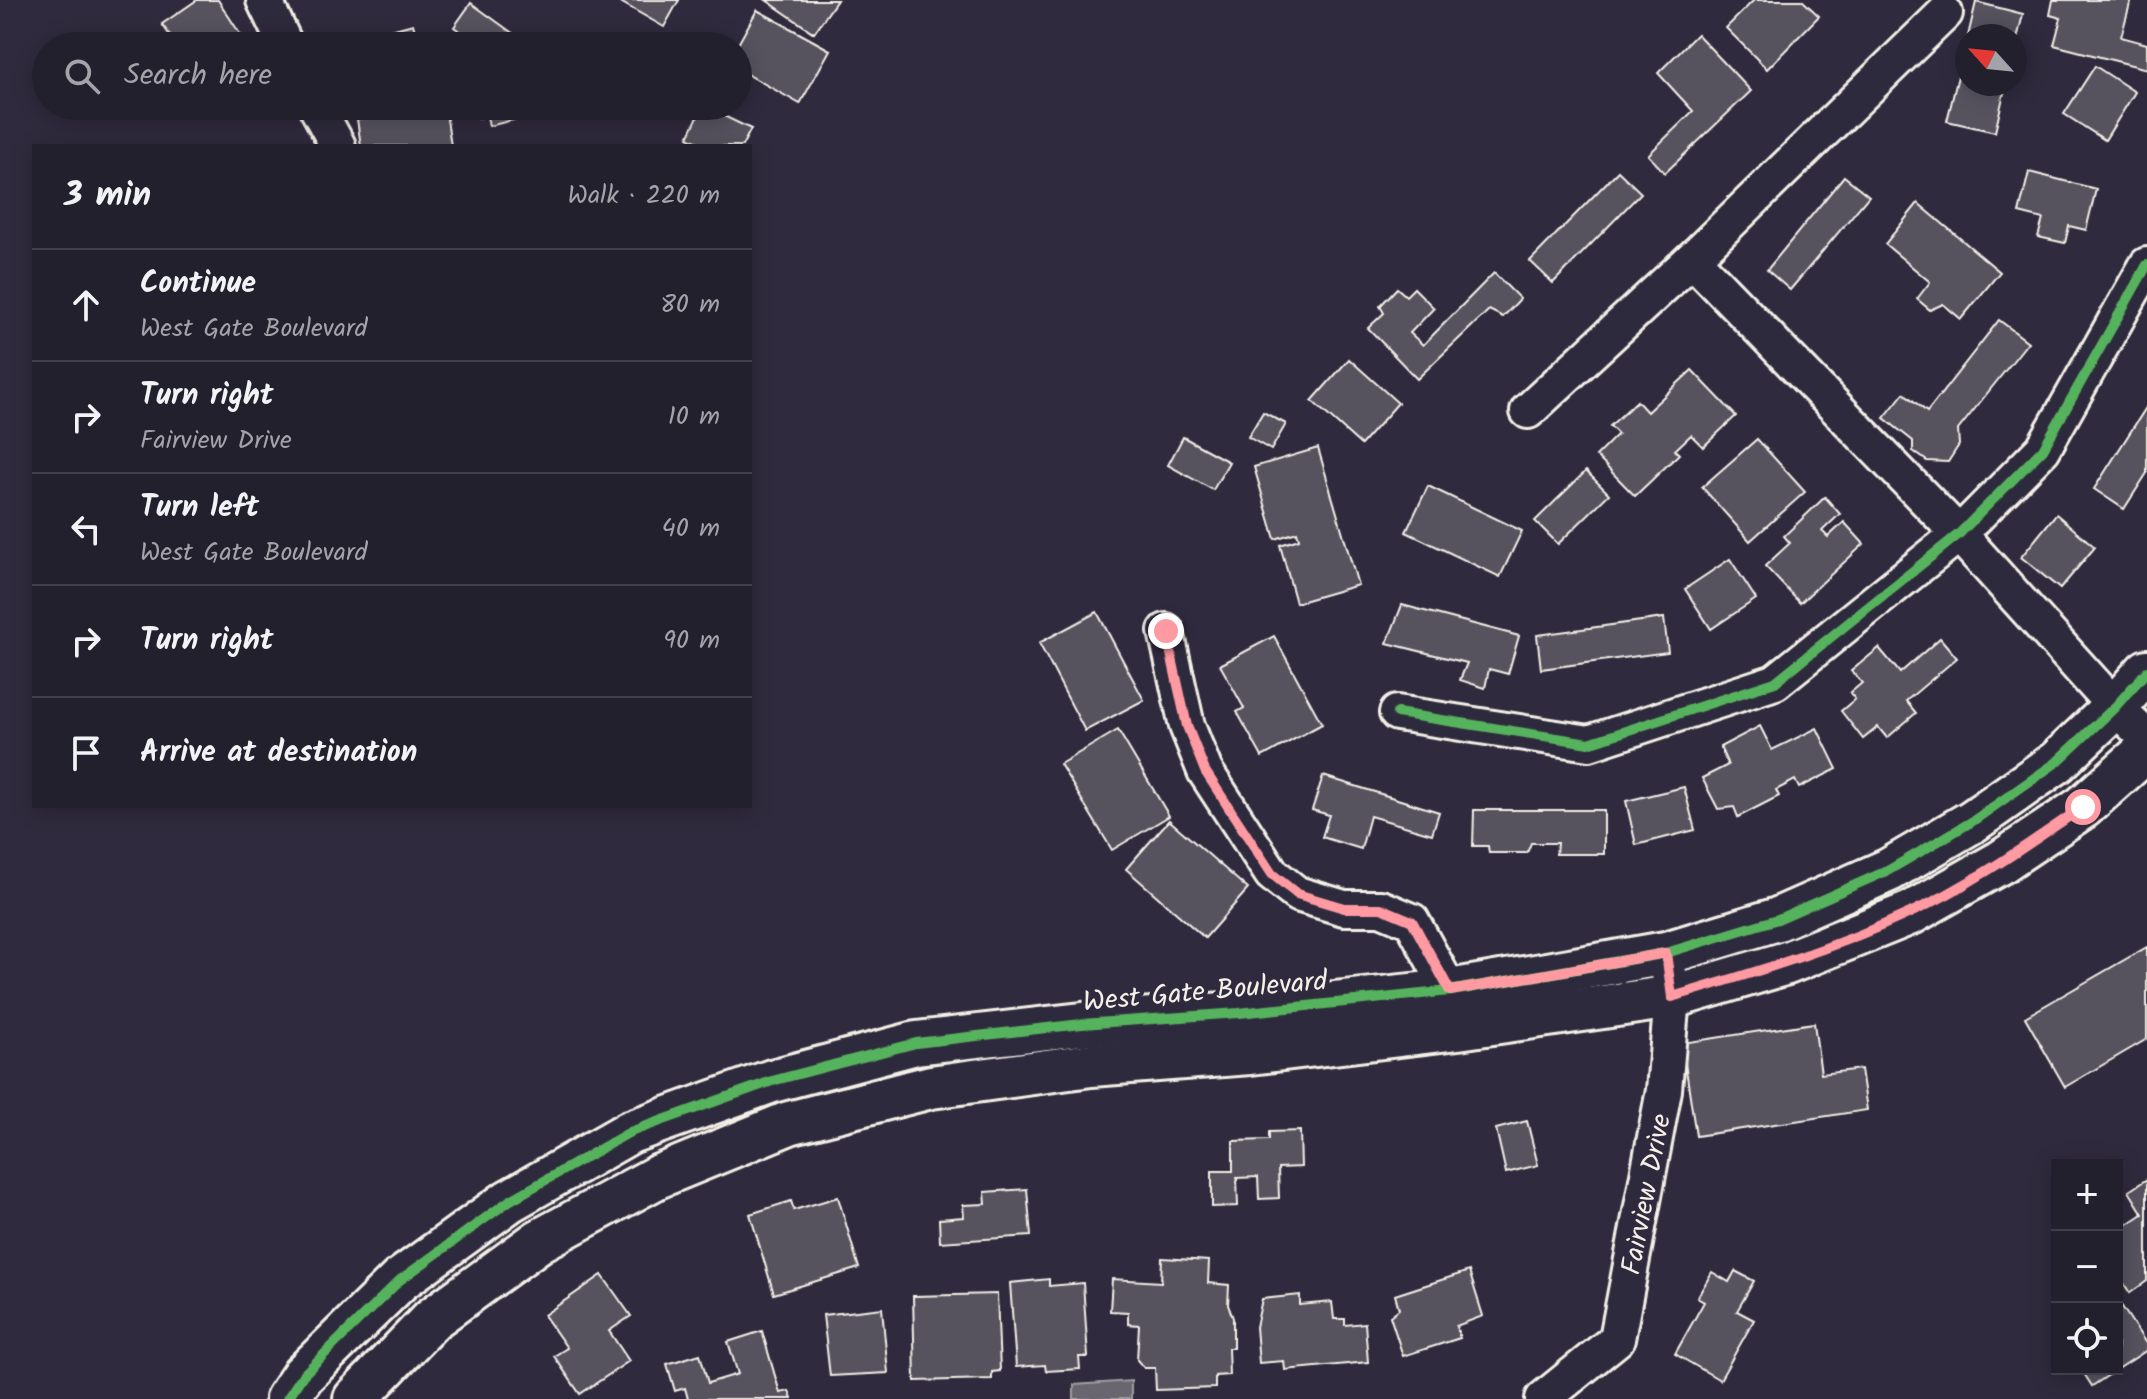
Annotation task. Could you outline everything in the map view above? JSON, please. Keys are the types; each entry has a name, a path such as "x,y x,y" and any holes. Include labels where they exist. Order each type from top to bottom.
{"street":[{"path":"264,0 279,32"},
{"path":"1528,411 1692,259 1945,13"},
{"path":"324,120 337,144"},
{"path":"1692,259 1959,534 2115,707 2147,738"},
{"path":"1397,713 1589,743 1775,682 1959,534 2043,449 2147,265"},
{"path":"1166,631 1187,726 1205,771 1272,874 1297,894 1344,908 1381,908 1412,921 1450,991"},
{"name":"West Gate Boulevard","path":"287,1399 303,1375 400,1280 509,1201 630,1132 772,1081 916,1043 1082,1024 1239,1013 1450,991 1666,953 1778,919 1889,870 1973,821 2057,762 2115,707 2147,671"},
{"path":"355,1399 432,1319 539,1241 657,1177 789,1123 931,1087 1091,1065 1250,1053 1672,997 1787,963 1911,913 2001,862 2083,807 2147,750"},
{"name":"Fairview Drive","path":"1543,1399 1617,1339 1664,1090 1672,997 1666,953"}],"shaded area":[{"path":"1131,1381 1131,1399 1074,1399 1074,1385"}],"building":[{"path":"197,0 218,0 239,32 167,32 162,24"},
{"path":"617,0 679,0 664,27"},
{"path":"766,0 837,0 814,33"},
{"path":"1754,0 1802,0 1819,16 1767,69 1726,28"},
{"path":"2053,0 2131,0 2121,37 2147,44 2147,69 2054,45 2061,18 2050,15"},
{"path":"1976,2 2023,14 2021,24 1971,24"},
{"path":"471,3 511,32 461,32 454,27"},
{"path":"757,10 830,50 800,104 752,77 752,32 745,32"},
{"path":"413,24 415,32 383,32"},
{"path":"1697,34 1751,91 1665,173 1648,155 1693,111 1658,73"},
{"path":"2095,66 2135,92 2105,140 2064,114"},
{"path":"1955,88 1955,96 2003,96 1995,132 1947,121"},
{"path":"357,120 447,120 451,144 361,144"},
{"path":"488,120 513,120 489,126"},
{"path":"696,120 732,120 751,129 743,144 702,144 688,137"},
{"path":"1618,171 1641,193 1553,283 1530,261"},
{"path":"2029,172 2096,189 2086,230 2069,226 2065,243 2038,237 2043,219 2019,213"},
{"path":"1844,176 1869,196 1790,290 1767,270"},
{"path":"1918,203 2000,272 1961,319 1943,304 1930,310 1917,299 1930,282 1885,244"},
{"path":"1494,273 1520,299 1503,317 1489,310 1417,379 1368,328 1384,313 1380,306 1397,288 1406,296 1414,288 1434,308 1410,333 1423,345"},
{"path":"1999,320 2028,342 1958,430 1959,445 1948,462 1927,461 1913,451 1913,441 1884,418 1904,393 1927,412"},
{"path":"1349,359 1398,403 1361,445 1312,401"},
{"path":"1692,370 1736,416 1703,447 1691,435 1675,450 1679,454 1635,496 1596,456 1618,434 1610,426 1637,401 1647,412"},
{"path":"2147,406 2147,473 2124,509 2094,489"},
{"path":"1263,412 1286,424 1271,450 1248,437"},
{"path":"1183,437 1229,462 1213,490 1168,465"},
{"path":"1757,439 1805,492 1750,541 1702,487"},
{"path":"1318,448 1358,585 1296,603 1280,545 1299,539 1297,532 1275,539 1254,467"},
{"path":"1586,471 1609,494 1558,544 1535,521"},
{"path":"1428,486 1522,531 1500,577 1406,532"},
{"path":"1825,497 1840,514 1822,531 1828,537 1844,522 1864,544 1800,603 1765,566 1790,543 1784,536"},
{"path":"2056,514 2095,547 2060,589 2021,557"},
{"path":"1730,559 1756,599 1711,629 1685,589"},
{"path":"1402,605 1519,636 1508,674 1489,669 1485,688 1460,680 1467,663 1387,643"},
{"path":"1097,612 1144,700 1085,731 1039,643"},
{"path":"1664,618 1668,652 1541,669 1537,635"},
{"path":"1274,636 1322,724 1262,757 1237,712 1244,708 1220,665"},
{"path":"1940,638 1957,658 1906,701 1916,713 1887,738 1878,727 1863,739 1841,711 1855,699 1850,693 1862,683 1851,671 1879,648 1900,673"},
{"path":"1760,726 1772,750 1817,728 1837,769 1799,788 1795,780 1776,790 1779,796 1738,817 1734,807 1718,809 1702,778 1728,765 1720,747"},
{"path":"1118,730 1169,816 1112,850 1060,764"},
{"path":"1323,776 1439,812 1432,834 1370,816 1361,849 1322,837 1329,815 1312,810"},
{"path":"1684,787 1695,830 1636,845 1626,801"},
{"path":"1474,810 1604,810 1604,854 1556,854 1557,843 1531,843 1527,853 1489,853 1488,846 1473,846"},
{"path":"1169,820 1248,889 1205,938 1126,869"},
{"path":"2147,947 2147,1039 2065,1087 2025,1017"},
{"path":"1814,1023 1821,1074 1861,1069 1867,1110 1696,1136 1682,1043"},
{"path":"1527,1121 1538,1165 1506,1173 1496,1129"},
{"path":"1300,1131 1301,1167 1278,1168 1279,1198 1259,1199 1258,1177 1237,1178 1238,1206 1212,1207 1212,1171 1233,1171 1233,1141 1269,1140 1269,1132"},
{"path":"2147,1179 2147,1281 2130,1293 2123,1282 2123,1220 2128,1224 2143,1214 2129,1191"},
{"path":"1027,1189 1031,1236 940,1242 939,1219 964,1217 963,1205 986,1204 985,1192"},
{"path":"838,1197 859,1268 774,1294 750,1214 791,1201 794,1210"},
{"path":"1162,1258 1209,1261 1208,1283 1229,1285 1233,1348 1228,1348 1229,1375 1215,1376 1215,1388 1156,1390 1155,1368 1144,1368 1137,1360 1139,1325 1128,1324 1128,1312 1110,1311 1112,1279 1161,1282"},
{"path":"1469,1271 1483,1316 1456,1326 1460,1338 1403,1356 1390,1316 1399,1309 1395,1295"},
{"path":"1735,1271 1754,1281 1737,1311 1754,1320 1720,1380 1675,1354 1704,1302 1697,1298 1712,1272 1729,1282"},
{"path":"602,1275 631,1316 609,1331 629,1361 580,1394 554,1356 567,1348 544,1315"},
{"path":"1049,1279 1049,1286 1083,1283 1088,1357 1079,1357 1080,1369 1046,1371 1045,1365 1016,1367 1010,1283"},
{"path":"997,1294 1000,1371 992,1372 992,1379 915,1381 913,1296"},
{"path":"1300,1295 1300,1305 1332,1302 1334,1319 1345,1319 1345,1325 1365,1323 1368,1362 1285,1370 1284,1361 1259,1363 1256,1327 1262,1299"},
{"path":"882,1308 888,1373 830,1376 823,1315"},
{"path":"2123,1308 2147,1345 2147,1350 2123,1366"},
{"path":"762,1331 780,1393 789,1391 792,1399 688,1399 685,1388 675,1391 667,1364 700,1354 708,1383 738,1374 728,1342"},
{"path":"2085,1375 2109,1375 2092,1386"}],"cycle path":[{"path":"1397,713 1589,743 1775,682 1959,534 2043,449 2147,265"},
{"path":"287,1399 303,1375 400,1280 509,1201 630,1132 772,1081 916,1043 1082,1024 1239,1013 1450,991 1666,953 1778,919 1889,870 1973,821 2057,762 2115,707 2147,671"}],"route":[{"path":"1166,631 1187,726 1205,771 1272,874 1297,894 1344,908 1381,908 1412,921 1450,991 1666,953 1672,997 1787,963 1911,913 2001,862 2083,807"}]}
